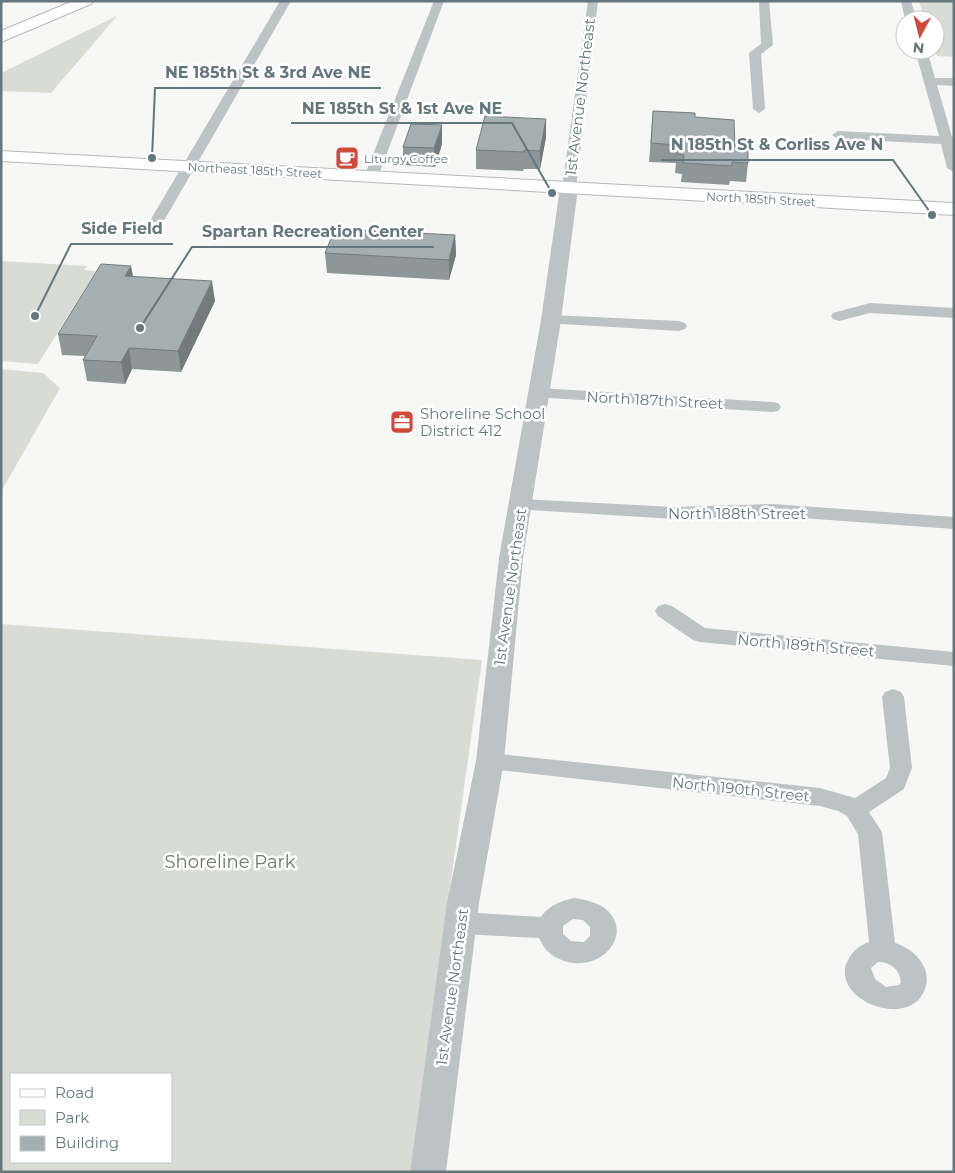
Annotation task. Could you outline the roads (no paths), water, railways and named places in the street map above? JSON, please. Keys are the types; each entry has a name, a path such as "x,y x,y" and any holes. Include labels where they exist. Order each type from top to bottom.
{"main road":[{"path":"1,37 86,1"},
{"name":"Northeast 185th Street","path":"1,156 569,188"},
{"name":"North 185th Street","path":"569,188 954,209"}],"street":[{"path":"158,219 286,1"},
{"path":"372,177 438,1"},
{"name":"1st Avenue Northeast","path":"428,1172 460,923 490,762 511,558 551,320 592,1"},
{"path":"759,109 755,53 767,45 764,1"},
{"path":"924,60 950,141 954,168"},
{"path":"930,81 954,82"},
{"path":"838,135 950,141"},
{"path":"839,316 870,308 954,313"},
{"path":"551,320 680,326"},
{"name":"North 187th Street","path":"539,393 772,407"},
{"name":"North 188th Street","path":"521,505 674,513 773,510 954,523"},
{"name":"North 189th Street","path":"665,611 700,635 954,659"},
{"path":"883,951 870,832 855,810 896,783 901,768 893,697"},
{"name":"North 190th Street","path":"490,762 820,797 845,804 855,810"},
{"path":"460,923 550,928"}],"place":[{"name":"NE 185th St & 3rd Ave NE","path":"152,158"},
{"name":"Liturgy Coffee","path":"347,158"},
{"name":"NE 185th St & 1st Ave NE","path":"552,193"},
{"name":"N 185th St & Corliss Ave N","path":"932,215"},
{"name":"Side Field","path":"35,316"},
{"name":"Spartan Recreation Center","path":"140,328"},
{"name":"Shoreline School District 412","path":"402,422"}],"park label":[{"name":"Shoreline Park","path":"230,862"}]}
